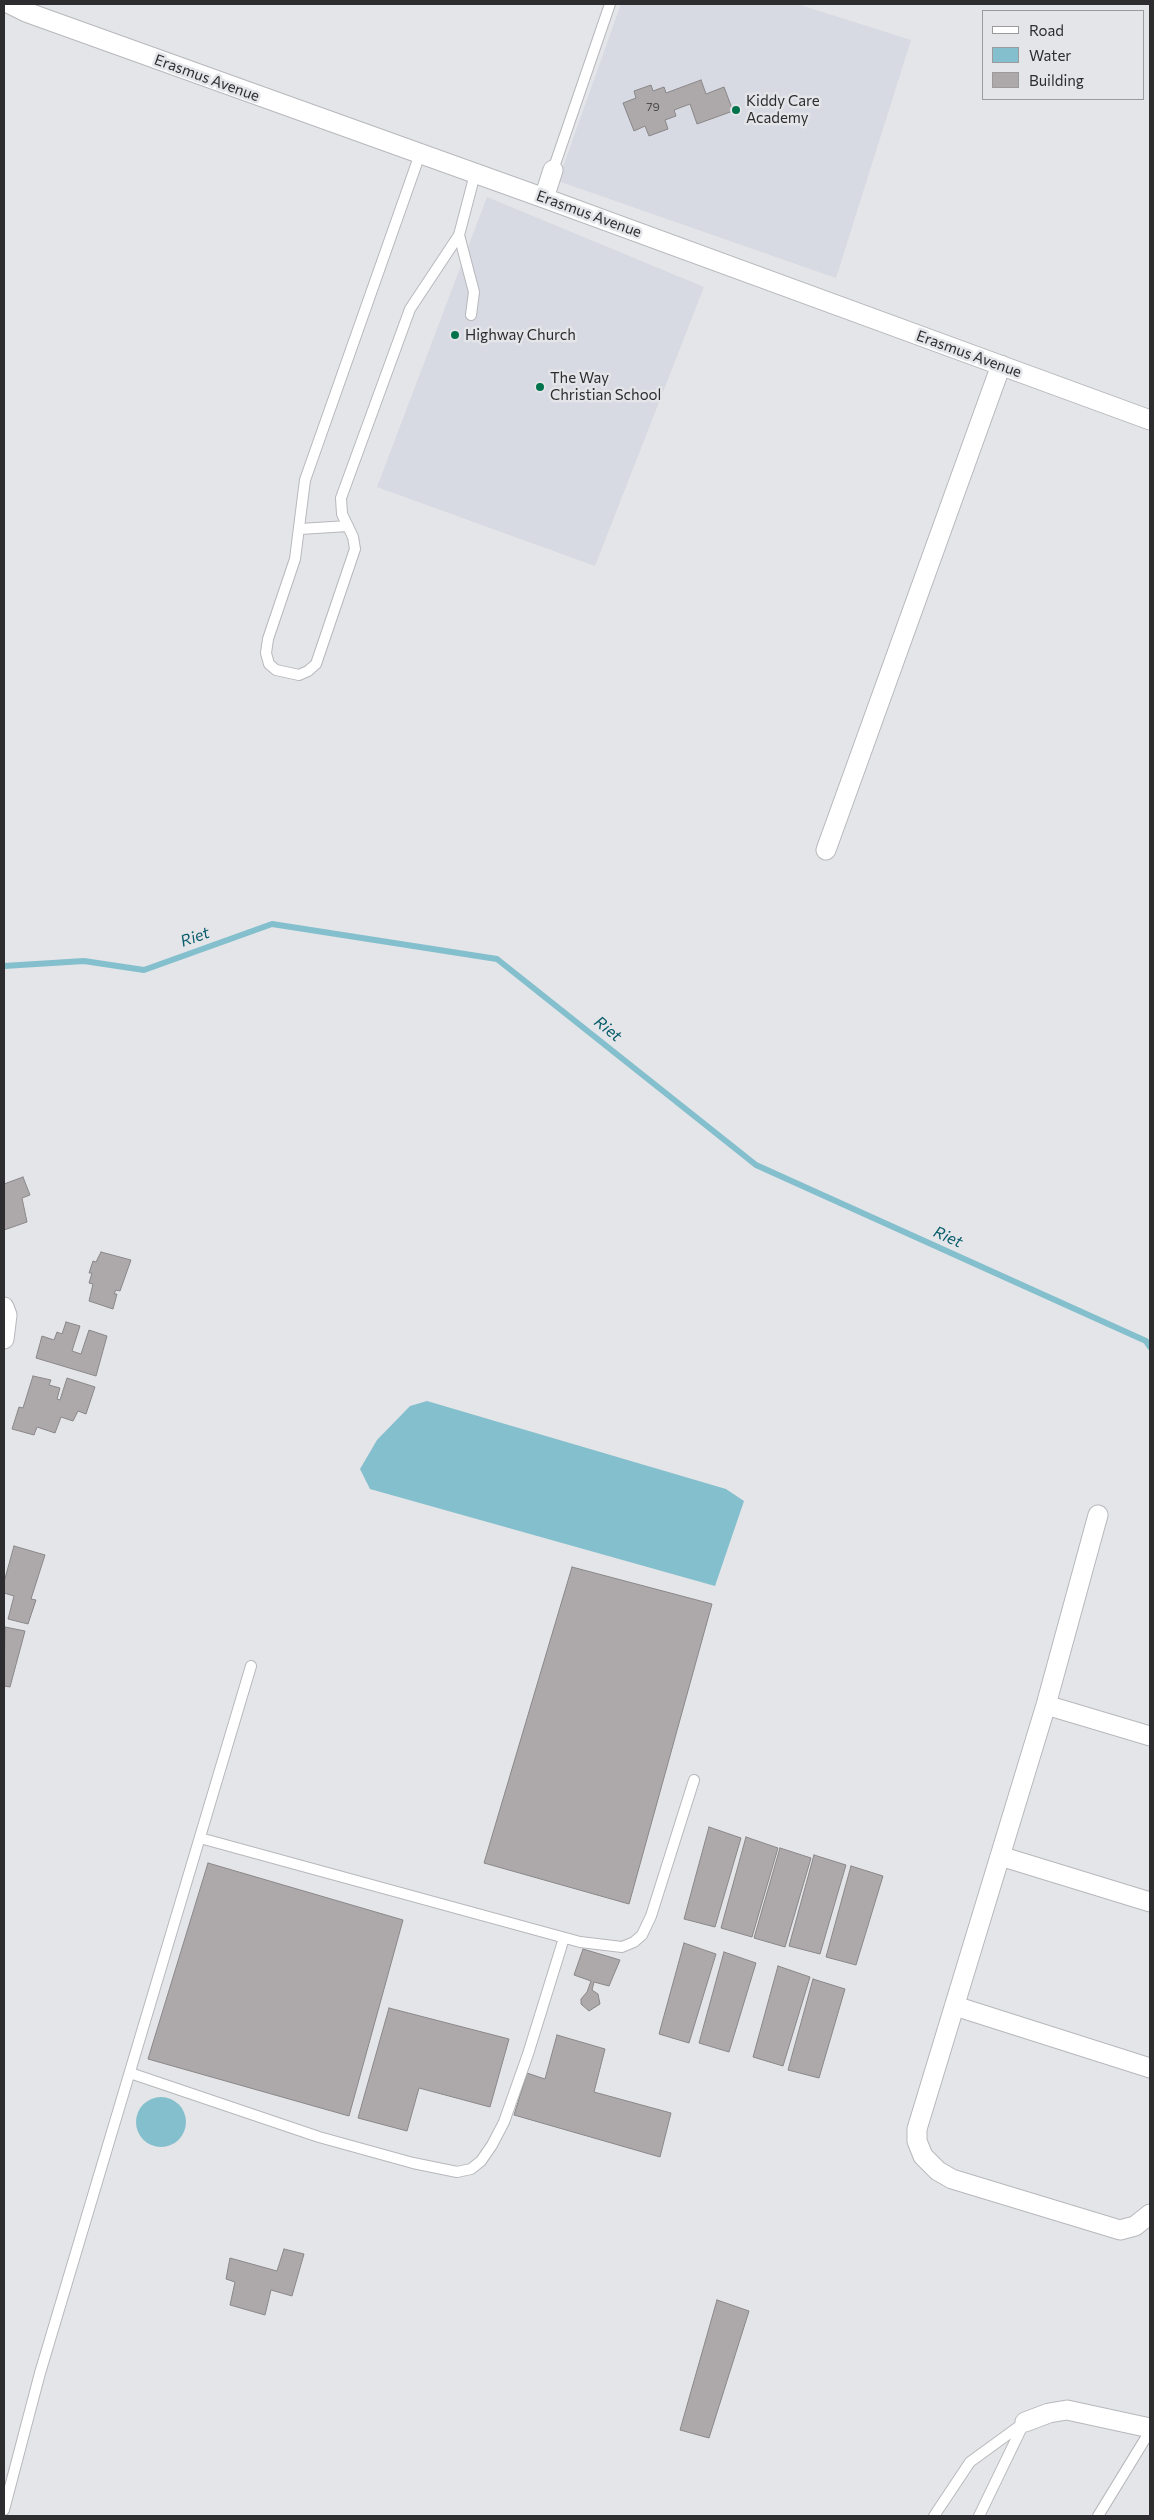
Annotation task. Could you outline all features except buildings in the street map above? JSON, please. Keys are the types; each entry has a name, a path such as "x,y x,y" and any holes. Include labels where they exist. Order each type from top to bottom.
{"street":[{"path":"4,14 18,8"},
{"name":"Erasmus Avenue","path":"18,8 1150,420"},
{"path":"544,198 554,170"},
{"path":"826,850 1001,365"},
{"path":"4,1307 7,1315 4,1338"},
{"path":"1098,1515 1046,1705 917,2129 917,2141 928,2161 938,2171 952,2179 1120,2230 1135,2226 1150,2214"},
{"path":"1046,1705 1150,1736"},
{"path":"1000,1856 1150,1902"},
{"path":"954,2006 1150,2068"},
{"path":"1024,2422 1049,2413 1067,2410 1150,2429"}],"lane":[{"path":"554,170 610,4"},
{"path":"420,154 305,480 295,559 268,639 266,653 269,664 276,670 300,674 316,664 355,549 342,514 341,498 401,333 418,294 459,235 476,174"},
{"path":"459,235 474,292 471,315"},
{"path":"300,529 348,526"},
{"path":"4,2510 40,2373 251,1666"},
{"path":"200,1838 564,1938 611,1948 622,1948 634,1942 642,1935 651,1916 694,1780"},
{"path":"130,2073 319,2137 413,2163 457,2172 471,2169 481,2161 504,2122 528,2054 564,1938"},
{"path":"934,2516 970,2462 1024,2422"},
{"path":"980,2516 1024,2422"},
{"path":"1098,2516 1150,2429"}],"shaded area":[{"name":"Kiddy Care Academy","path":"621,4 797,4 911,40 836,278 558,181"},
{"name":"The Way Christian School","path":"487,197 704,287 595,566 377,487"}],"water":[{"path":"427,1401 726,1489 744,1501 715,1586 370,1489 360,1469 377,1440 410,1406"},
{"path":"156,2097 166,2097 179,2104 186,2117 186,2127 179,2140 166,2147 156,2147 147,2143 140,2136 136,2127 136,2117 140,2108 147,2101"}],"waterway":[{"name":"Riet","path":"4,966 84,961 144,970 272,924 497,959 756,1165 1146,1341 1150,1347"}],"place":[{"name":"Kiddy Care Academy","path":"736,110"},
{"name":"Highway Church","path":"455,335"},
{"name":"The Way Christian School","path":"540,387"}]}
